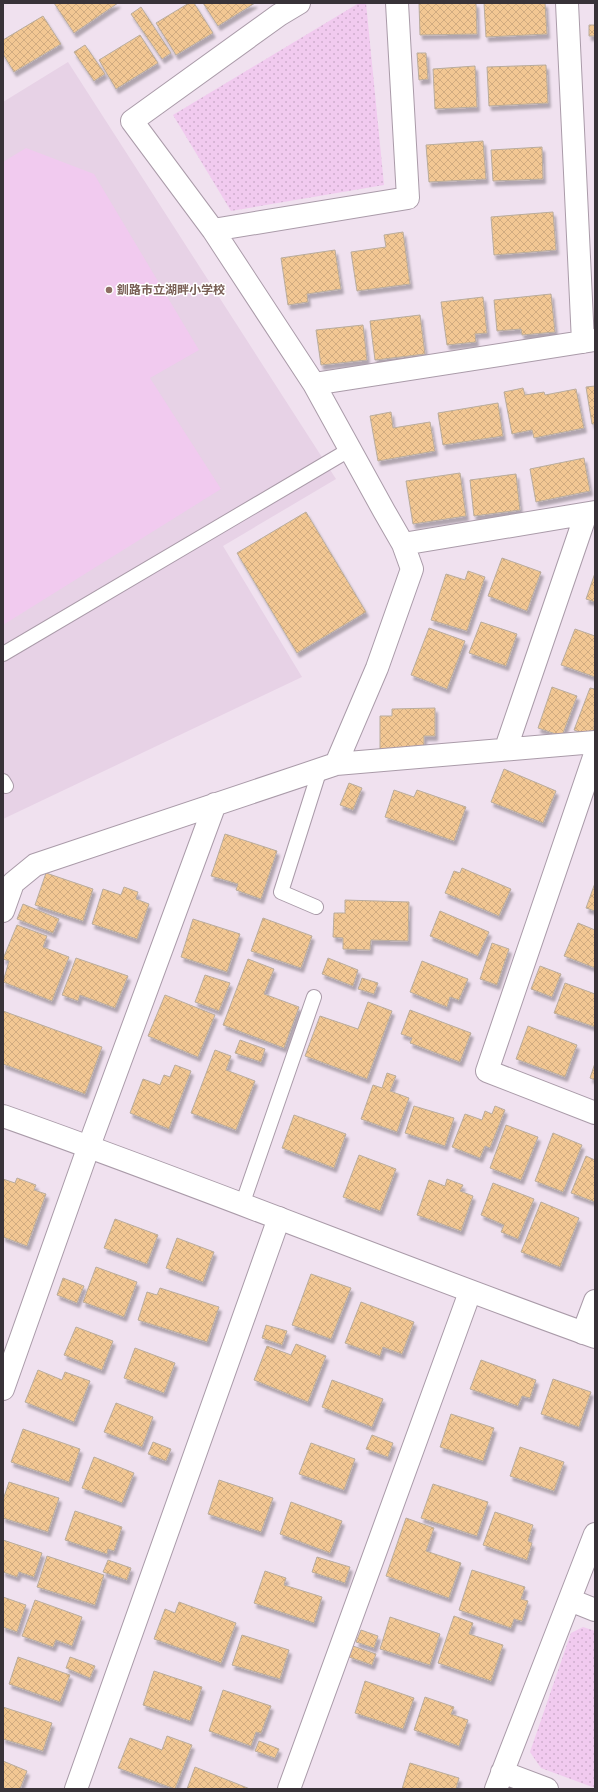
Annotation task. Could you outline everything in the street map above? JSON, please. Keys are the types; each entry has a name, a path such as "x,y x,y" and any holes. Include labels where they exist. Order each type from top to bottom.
{"street":[{"path":"300,3 279,15 132,121 213,230 314,384 349,450 403,544 412,569 377,668 328,767"},
{"path":"213,230 408,198 397,3"},
{"path":"314,384 589,341 567,3"},
{"path":"403,544 590,513 506,748"},
{"path":"3,911 13,883 35,865 328,767 506,748 595,742"},
{"path":"595,754 487,1071 595,1113"},
{"path":"3,1389 89,1146 216,804"},
{"path":"3,1116 89,1146 470,1292 589,1335 595,1301"},
{"path":"76,1789 279,1218"},
{"path":"289,1789 470,1292"},
{"path":"547,1789 499,1781 595,1534"},
{"path":"570,1600 595,1610"}],"lane":[{"path":"3,654 349,450"},
{"path":"316,907 281,892 328,767"},
{"path":"242,1205 314,997"}],"shaded area":[{"path":"359,3 366,3 384,185 231,211 173,115"},
{"name":"釧路市立湖畔小学校","path":"68,62 336,479 223,546 302,677 3,819 3,102"},
{"path":"26,148 94,174 199,350 150,378 221,489 3,625 3,162"},
{"path":"583,1627 595,1631 595,1788 541,1768 530,1752 571,1633"}],"building":[{"path":"54,3 118,3 74,33"},
{"path":"189,3 194,3 213,33 176,55 156,23"},
{"path":"203,3 255,3 218,26"},
{"path":"419,3 476,3 477,34 420,35"},
{"path":"484,3 545,3 547,34 486,37"},
{"path":"141,7 171,53 162,59 131,14"},
{"path":"43,16 61,44 14,72 3,54 3,40"},
{"path":"589,25 595,25 595,36 589,36"},
{"path":"140,35 158,63 116,89 99,60"},
{"path":"85,45 105,74 94,81 74,52"},
{"path":"417,53 426,53 428,79 419,80"},
{"path":"546,65 548,103 489,106 487,67"},
{"path":"475,66 477,107 435,109 433,69"},
{"path":"483,141 486,179 429,182 426,145"},
{"path":"542,147 543,179 493,181 491,150"},
{"path":"553,212 556,250 494,255 491,217"},
{"path":"403,232 410,284 357,291 351,252 386,247 384,235"},
{"path":"335,250 341,289 307,294 308,302 288,305 281,258"},
{"path":"551,294 555,332 522,335 521,329 497,331 494,300"},
{"path":"483,297 487,333 475,334 476,342 447,345 441,302"},
{"path":"420,315 425,354 375,360 370,321"},
{"path":"363,325 367,360 321,365 316,330"},
{"path":"595,386 595,424 592,424 586,387"},
{"path":"523,388 525,395 544,392 545,395 576,389 584,428 534,438 532,430 512,434 504,392"},
{"path":"498,403 503,436 443,445 438,413"},
{"path":"391,412 393,428 430,422 435,451 378,461 370,416"},
{"path":"584,458 590,491 536,502 530,469"},
{"path":"460,473 466,516 413,524 406,481"},
{"path":"516,474 520,510 474,516 470,480"},
{"path":"306,512 366,612 297,653 237,553"},
{"path":"502,558 541,572 527,611 488,596"},
{"path":"468,571 485,577 467,631 431,620 446,574 465,580"},
{"path":"595,573 595,602 586,599"},
{"path":"481,622 517,634 506,666 469,653"},
{"path":"429,628 465,641 447,689 411,675"},
{"path":"575,629 595,636 595,677 561,665"},
{"path":"552,687 577,696 562,736 538,728"},
{"path":"590,688 595,689 594,737 574,730"},
{"path":"435,708 435,736 424,736 424,748 380,749 380,716 392,716 392,709"},
{"path":"504,769 556,791 543,823 491,802"},
{"path":"349,783 362,788 353,810 340,805"},
{"path":"394,790 414,797 417,790 466,807 454,841 385,817"},
{"path":"225,834 277,851 261,899 236,890 238,884 211,876"},
{"path":"462,868 511,889 499,916 445,893 454,871 460,873"},
{"path":"46,873 93,889 83,921 35,905"},
{"path":"595,883 595,911 586,908"},
{"path":"124,887 138,892 136,899 149,904 137,939 92,924 103,889 121,895"},
{"path":"345,900 409,902 408,941 371,940 370,950 343,949 343,938 333,937 334,913 345,913"},
{"path":"23,904 59,919 53,933 17,919"},
{"path":"440,911 489,932 478,956 430,936"},
{"path":"263,918 312,936 301,968 251,951"},
{"path":"193,919 240,934 227,972 181,957"},
{"path":"578,923 595,930 595,968 564,956"},
{"path":"17,925 47,936 43,947 69,957 52,1001 3,982 9,961 3,959"},
{"path":"492,943 509,949 497,985 480,979"},
{"path":"76,958 128,976 115,1008 80,995 78,1001 62,995"},
{"path":"328,958 358,970 353,986 322,974"},
{"path":"248,959 274,969 264,994 299,1007 284,1048 223,1025"},
{"path":"422,961 468,979 459,1000 450,997 447,1007 410,992"},
{"path":"540,966 561,974 552,997 531,989"},
{"path":"205,975 230,983 219,1011 195,1002"},
{"path":"362,978 378,983 374,994 358,989"},
{"path":"565,983 595,994 595,1027 554,1013"},
{"path":"165,995 215,1015 198,1057 148,1036"},
{"path":"368,1002 392,1011 367,1079 305,1056 320,1016 358,1029"},
{"path":"410,1010 471,1033 460,1062 410,1043 412,1038 401,1034"},
{"path":"3,1011 102,1047 85,1094 3,1064"},
{"path":"528,1026 577,1045 565,1077 516,1059"},
{"path":"240,1040 265,1049 261,1062 235,1053"},
{"path":"215,1050 231,1056 226,1070 255,1081 236,1130 191,1113"},
{"path":"595,1063 595,1080 590,1078"},
{"path":"175,1065 191,1071 169,1129 130,1113 143,1079 160,1085 164,1075 170,1077"},
{"path":"387,1073 396,1076 390,1091 409,1098 397,1132 361,1119 373,1085 382,1088"},
{"path":"414,1106 454,1118 445,1146 405,1133"},
{"path":"495,1106 505,1110 490,1148 485,1146 480,1158 452,1147 465,1114 482,1120 485,1111 492,1114"},
{"path":"294,1115 346,1134 334,1168 282,1148"},
{"path":"506,1125 538,1137 521,1180 490,1168"},
{"path":"553,1133 582,1145 563,1192 535,1181"},
{"path":"359,1155 396,1169 380,1211 343,1197"},
{"path":"586,1156 595,1160 595,1202 571,1193"},
{"path":"17,1178 36,1185 34,1190 46,1194 27,1246 3,1237 3,1179 15,1183"},
{"path":"447,1179 463,1185 460,1191 473,1196 461,1231 417,1215 429,1180 445,1186"},
{"path":"493,1183 534,1199 518,1239 501,1232 504,1225 481,1215"},
{"path":"541,1202 579,1218 560,1267 521,1252"},
{"path":"115,1219 158,1235 147,1264 104,1248"},
{"path":"177,1238 214,1252 203,1282 166,1268"},
{"path":"96,1267 137,1282 124,1317 83,1302"},
{"path":"311,1274 351,1288 331,1339 292,1325"},
{"path":"63,1278 84,1286 77,1303 57,1295"},
{"path":"160,1288 219,1307 207,1342 138,1320 147,1292 157,1295"},
{"path":"361,1302 414,1322 402,1354 383,1347 380,1356 345,1343"},
{"path":"266,1325 287,1331 282,1345 262,1338"},
{"path":"76,1327 113,1341 102,1370 64,1355"},
{"path":"296,1344 326,1356 308,1402 254,1380 267,1346 291,1355"},
{"path":"135,1348 175,1363 164,1393 124,1378"},
{"path":"481,1360 536,1380 530,1398 522,1396 518,1406 470,1389"},
{"path":"38,1370 62,1380 65,1372 90,1381 74,1422 25,1402"},
{"path":"553,1379 591,1392 579,1427 541,1414"},
{"path":"332,1380 383,1399 372,1427 322,1407"},
{"path":"116,1403 153,1417 142,1447 104,1432"},
{"path":"451,1414 494,1428 483,1461 440,1447"},
{"path":"23,1429 80,1449 69,1482 11,1462"},
{"path":"372,1435 393,1443 388,1457 366,1449"},
{"path":"153,1442 171,1449 166,1461 148,1454"},
{"path":"311,1443 355,1459 344,1490 299,1474"},
{"path":"520,1447 564,1462 554,1491 510,1476"},
{"path":"94,1457 134,1473 122,1503 82,1488"},
{"path":"219,1480 273,1498 261,1532 208,1514"},
{"path":"9,1482 59,1498 48,1532 3,1518 3,1500"},
{"path":"433,1484 488,1502 477,1536 421,1518"},
{"path":"291,1502 342,1521 330,1553 280,1534"},
{"path":"75,1511 122,1527 114,1551 108,1549 107,1554 65,1540"},
{"path":"495,1512 533,1525 528,1541 532,1543 527,1560 483,1545"},
{"path":"406,1518 434,1528 426,1551 461,1563 449,1598 386,1576"},
{"path":"3,1540 42,1553 34,1577 19,1572 17,1577 3,1572"},
{"path":"47,1556 104,1575 95,1605 37,1587"},
{"path":"317,1557 350,1567 345,1583 312,1572"},
{"path":"108,1560 131,1568 127,1580 103,1572"},
{"path":"472,1570 525,1587 521,1599 528,1601 522,1621 514,1619 511,1628 459,1610"},
{"path":"265,1571 286,1578 284,1585 322,1597 314,1623 254,1603"},
{"path":"3,1597 26,1605 17,1632 3,1627"},
{"path":"35,1600 82,1617 72,1646 56,1640 53,1647 22,1636"},
{"path":"179,1602 236,1623 221,1663 154,1639 165,1609 175,1613"},
{"path":"454,1616 473,1623 469,1634 503,1645 491,1681 438,1663"},
{"path":"390,1617 440,1634 430,1665 380,1649"},
{"path":"361,1630 378,1636 374,1648 356,1642"},
{"path":"242,1635 289,1650 280,1679 232,1665"},
{"path":"353,1646 376,1654 372,1665 349,1657"},
{"path":"18,1657 70,1675 60,1702 9,1684"},
{"path":"70,1657 95,1666 90,1678 66,1668"},
{"path":"154,1671 202,1687 190,1721 143,1705"},
{"path":"365,1681 414,1698 403,1729 355,1713"},
{"path":"223,1690 271,1706 261,1733 256,1732 251,1746 209,1731"},
{"path":"425,1697 454,1707 451,1714 468,1720 459,1746 414,1730"},
{"path":"3,1707 52,1723 43,1751 3,1739"},
{"path":"167,1736 192,1745 175,1789 118,1768 130,1738 162,1750"},
{"path":"259,1741 279,1749 275,1758 255,1751"},
{"path":"3,1761 27,1771 20,1789 3,1789"},
{"path":"410,1763 459,1778 456,1789 402,1789"},
{"path":"195,1767 250,1789 187,1789"}],"place":[{"name":"釧路市立湖畔小学校","path":"109,290"}]}
